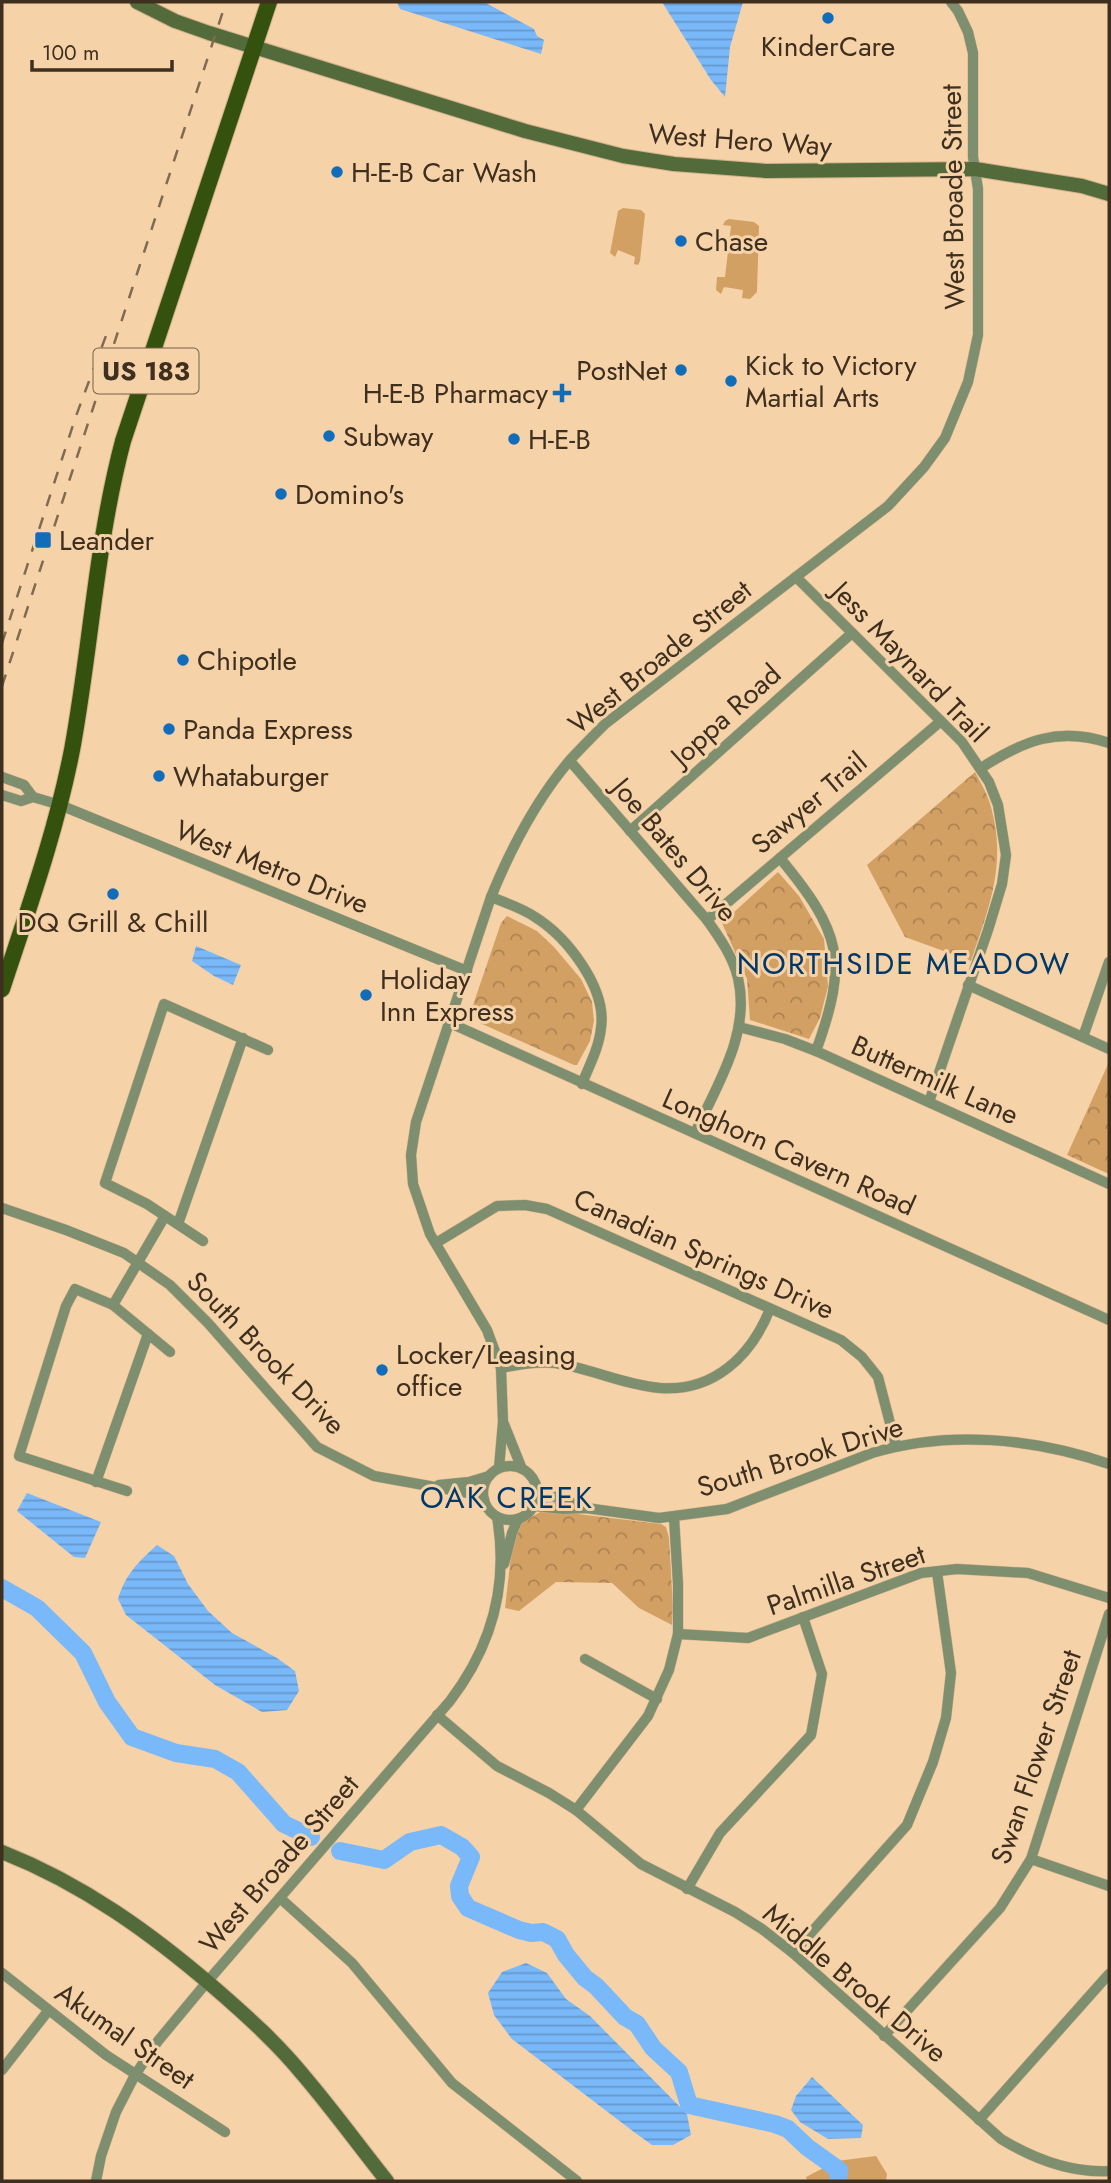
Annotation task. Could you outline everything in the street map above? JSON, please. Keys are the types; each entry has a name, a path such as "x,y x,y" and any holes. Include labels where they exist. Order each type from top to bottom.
{"main road":[{"name":"West Hero Way","path":"137,2 174,21 255,47 525,131 622,156 674,164 766,171 975,169 1082,186 1109,194"},
{"name":"US 183","path":"2,989 60,805 82,692 97,573 114,477 133,410 270,2"},
{"path":"2,1852 70,1884 125,1917 174,1952 261,2029 304,2076 387,2181"}],"street":[{"name":"West Broade Street","path":"499,1468 503,1422 501,1368 487,1330 430,1234 413,1184 411,1154 416,1122 491,897 506,861 536,807 570,761 605,724 888,506 916,477 945,438 968,382 978,335 978,189 973,157 973,53 968,32 951,2"},
{"name":"Jess Maynard Trail","path":"796,577 962,742 981,768 998,805 1006,855 996,909 929,1102"},
{"name":"Joppa Road","path":"630,831 852,633"},
{"name":"Sawyer Trail","path":"707,920 941,721"},
{"path":"981,768 1023,744 1059,734 1091,737 1109,743"},
{"name":"Joe Bates Drive","path":"570,761 707,920 723,943 738,977 741,1000 734,1049 695,1133"},
{"path":"2,777 24,785 33,797 21,801 2,795"},
{"name":"West Metro Drive","path":"33,797 60,805 467,971"},
{"path":"780,859 816,905 834,949 834,992 828,1019 816,1051"},
{"path":"491,897 534,916 553,930 591,979 601,1007 602,1026 597,1048 582,1084"},
{"path":"1083,1037 1109,962"},
{"path":"968,985 1109,1049"},
{"path":"203,1241 147,1204 105,1183 164,1004 268,1050"},
{"name":"Longhorn Cavern Road","path":"450,1023 1109,1321"},
{"name":"Buttermilk Lane","path":"739,1027 785,1038 816,1051 1109,1184"},
{"path":"178,1224 243,1038"},
{"name":"Canadian Springs Drive","path":"436,1243 497,1206 525,1205 547,1209 841,1340 862,1357 878,1377 895,1446"},
{"name":"South Brook Drive","path":"2,1208 124,1253 170,1285 208,1323 317,1447 374,1476 468,1493 484,1499"},
{"path":"113,1306 165,1216"},
{"path":"127,1491 19,1456 66,1306 75,1289 113,1306 170,1352"},
{"path":"501,1368 553,1363 662,1388 697,1384 729,1369 742,1356 757,1337 770,1309"},
{"path":"96,1482 148,1334"},
{"name":"West Broade Street","path":"503,1422 522,1469"},
{"name":"South Brook Drive","path":"535,1506 586,1508 659,1518 727,1509 895,1446 968,1438 1030,1443 1076,1452 1109,1464"},
{"path":"514,1466 522,1469 530,1474 537,1490 535,1506 518,1519 504,1520 497,1517 489,1510 484,1499 483,1491 489,1476 499,1468 514,1466"},
{"name":"South Brook Drive","path":"425,1486 469,1482 489,1476"},
{"name":"South Brook Drive","path":"537,1490 586,1508"},
{"name":"West Broade Street","path":"497,1517 500,1531 500,1582"},
{"path":"576,1810 648,1716 669,1670 678,1634 674,1517"},
{"name":"West Broade Street","path":"96,2181 112,2124 135,2075 158,2041 438,1715 469,1675 483,1649 494,1616 512,1533 518,1519"},
{"name":"Palmilla Street","path":"678,1634 748,1638 921,1573 957,1569 1028,1573 1109,1598"},
{"path":"793,1953 907,1825 933,1762 946,1718 951,1673 937,1572"},
{"name":"Swan Flower Street","path":"884,2036 1000,1908 1031,1859 1109,1614"},
{"path":"687,1889 720,1833 811,1735 822,1674 803,1617"},
{"path":"585,1659 657,1699"},
{"name":"Middle Brook Drive","path":"438,1715 497,1766 576,1810 641,1864 735,1912 762,1929 793,1953 1001,2139 1038,2158 1077,2169 1109,2171"},
{"path":"1031,1859 1109,1886"},
{"path":"280,1898 352,1963 452,2083 577,2181"},
{"name":"Akumal Street","path":"2,1973 48,2011 135,2075 225,2132"},
{"path":"979,2120 1109,1974"},
{"path":"2,2070 48,2011"}],"green space":[{"path":"623,208 641,210 645,214 638,265 634,264 635,257 618,250 615,257 610,253 618,211"},
{"path":"729,219 754,222 759,226 757,292 750,299 742,298 743,290 724,287 721,294 716,290 717,277 725,277 731,226 723,225"},
{"path":"975,772 990,803 997,848 994,886 971,961 905,937 867,865"},
{"path":"778,872 799,896 824,939 828,986 820,1018 809,1039 750,1020 747,979 722,923"},
{"path":"507,916 537,931 554,947 581,979 592,1002 594,1021 590,1041 577,1065 480,1023 471,1011 501,923"},
{"path":"1109,1062 1109,1174 1067,1155"},
{"path":"544,1510 661,1524 666,1527 669,1538 672,1625 639,1608 612,1583 556,1582 519,1611 505,1608 513,1538 520,1523"},
{"path":"876,2156 887,2174 886,2181 807,2181 806,2177 837,2161"}],"water":[{"path":"397,2 484,2 534,29 537,36 544,40 541,54 400,9"},
{"path":"662,2 743,2 730,47 725,97 711,80"},
{"path":"196,946 241,965 233,985 192,961"},
{"path":"27,1493 101,1522 85,1558 74,1557 17,1511"},
{"path":"157,1545 174,1556 188,1584 208,1611 232,1633 295,1671 299,1691 287,1710 262,1712 215,1685 126,1615 118,1599 121,1590 133,1569"},
{"path":"526,1963 547,1973 566,1999 590,2016 687,2114 691,2135 673,2145 652,2145 512,2039 494,2015 488,1993 502,1972"},
{"path":"812,2077 863,2125 861,2138 828,2139 800,2122 791,2110 796,2096"}],"waterway":[{"path":"2,1588 37,1608 83,1653 107,1702 132,1737 176,1753 215,1759 238,1772 284,1824 311,1837"},
{"path":"340,1851 384,1860 410,1842 441,1835 462,1847 471,1857 459,1886 460,1896 468,1908 519,1930 543,1932 557,1939 585,1978 625,2017 637,2024 653,2048 679,2072 689,2105 788,2129 807,2147 839,2170 838,2181"}],"railway":[{"path":"2,686 226,2"},
{"path":"2,643 76,416 110,325"}],"place":[{"name":"KinderCare","path":"828,18"},
{"name":"H-E-B Car Wash","path":"337,172"},
{"name":"Chase","path":"681,241"},
{"name":"PostNet","path":"681,370"},
{"name":"Kick to Victory Martial Arts","path":"731,381"},
{"name":"H-E-B Pharmacy","path":"562,393"},
{"name":"Subway","path":"329,436"},
{"name":"H-E-B","path":"514,439"},
{"name":"Domino's","path":"281,494"},
{"name":"Leander","path":"43,540"},
{"name":"Chipotle","path":"183,660"},
{"name":"Panda Express","path":"169,729"},
{"name":"Whataburger","path":"159,776"},
{"name":"DQ Grill & Chill","path":"113,894"},
{"name":"Holiday Inn Express","path":"366,995"},
{"name":"Locker/Leasing office","path":"382,1370"}],"district":[{"name":"NORTHSIDE MEADOW","path":"904,963"},
{"name":"OAK CREEK","path":"507,1497"}]}
